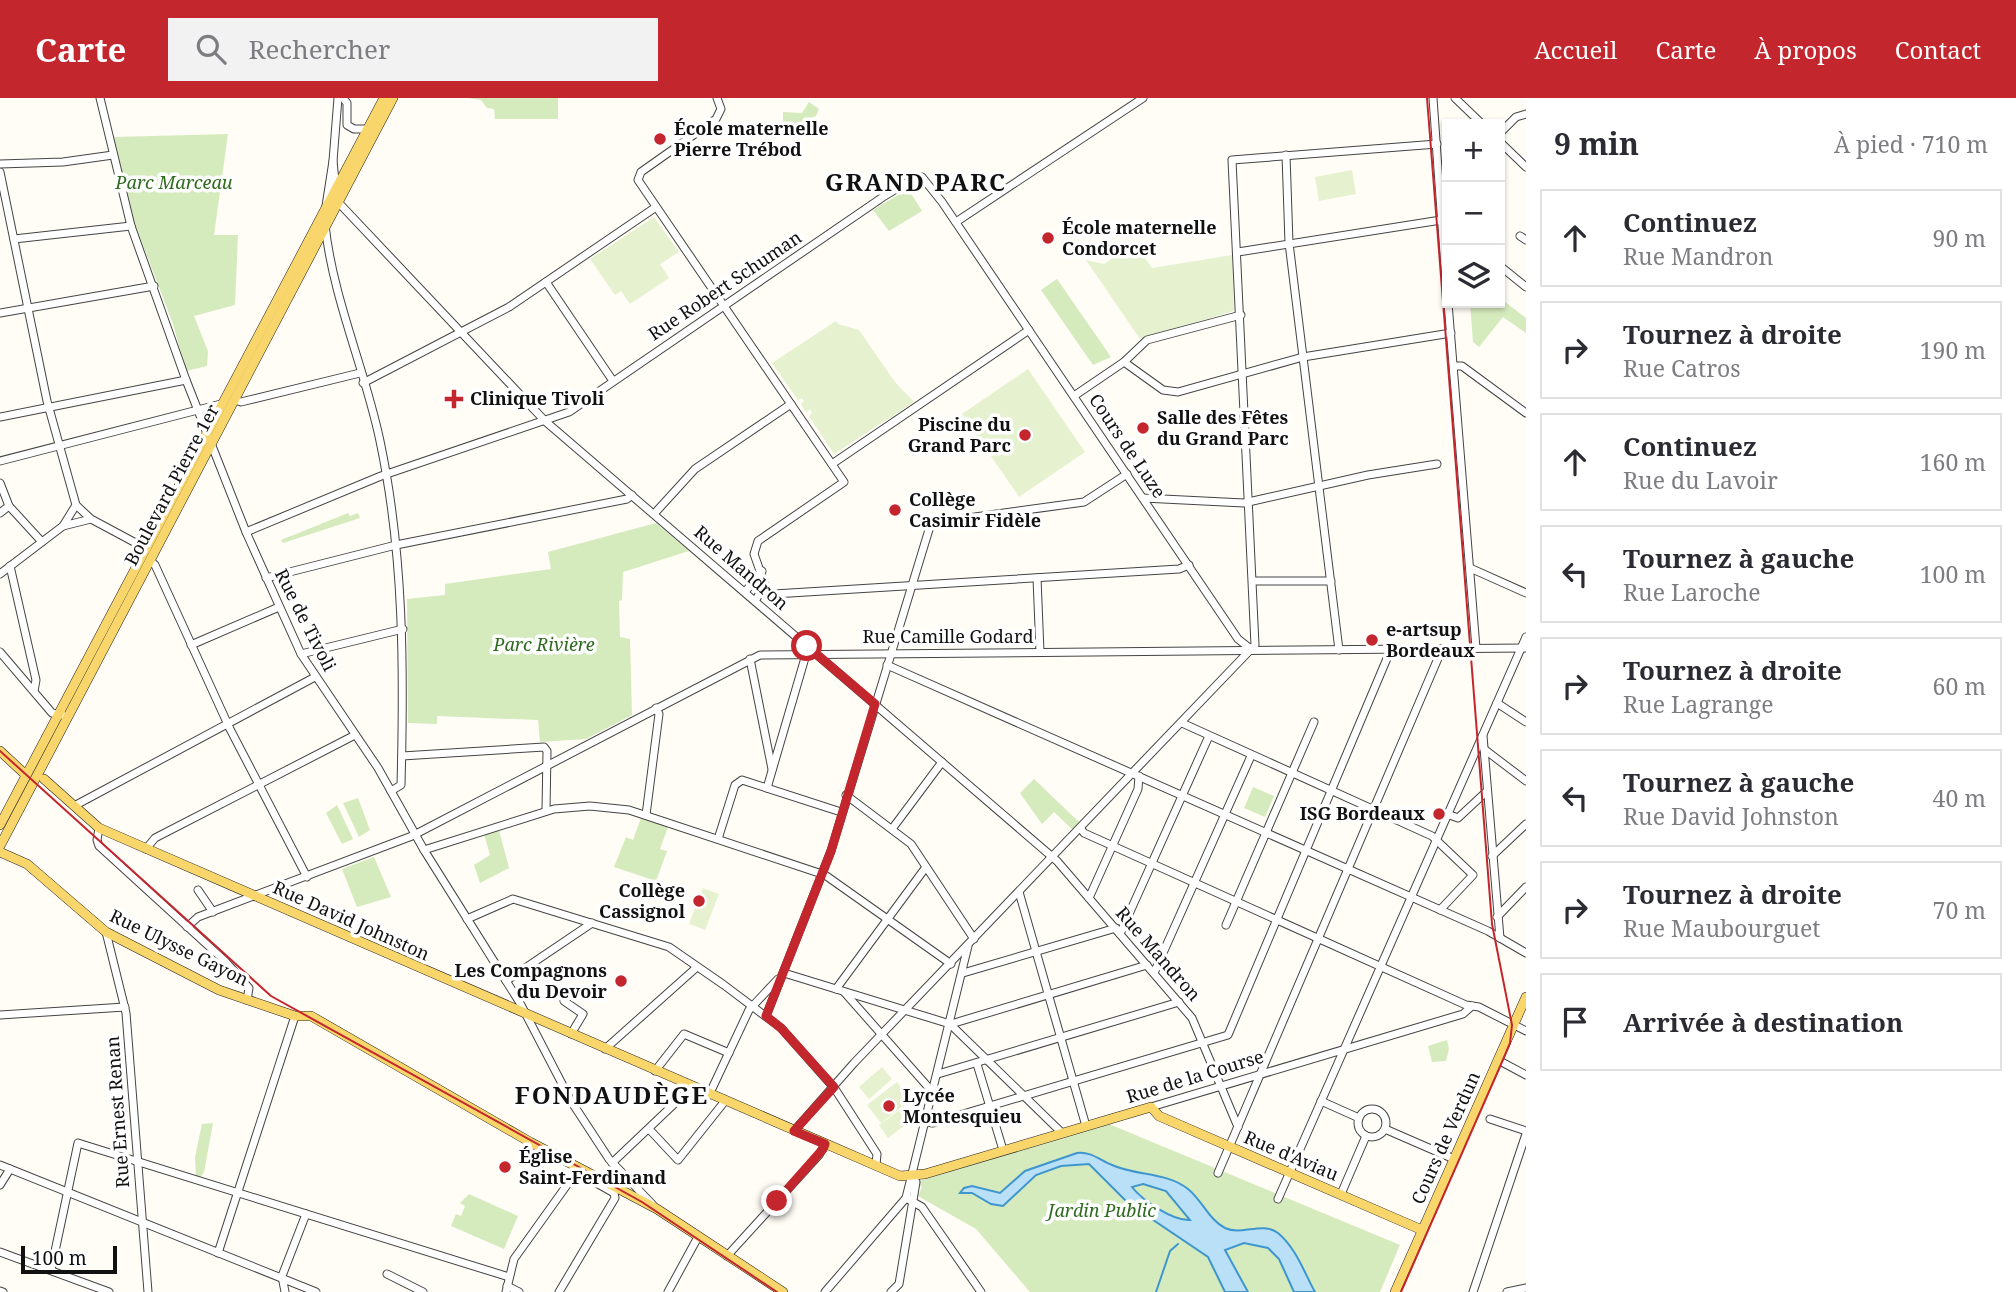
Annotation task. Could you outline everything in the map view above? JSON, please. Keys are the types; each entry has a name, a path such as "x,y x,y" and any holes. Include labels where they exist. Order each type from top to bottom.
{"main road":[{"name":"Boulevard Pierre 1er","path":"26,775 334,186 384,98"},
{"name":"Boulevard Pierre 1er","path":"2,842 393,98"},
{"path":"34,782 44,779 41,768 50,729"},
{"path":"0,751 26,775"},
{"path":"0,825 3,811 26,775"},
{"path":"2,842 8,822 23,792 26,775"},
{"name":"Rue David Johnston","path":"44,779 99,828 900,1176"},
{"name":"Rue Ulysse Gayon","path":"2,842 106,932 219,990 295,1016 311,1016 578,1170 593,1174 657,1209 783,1292"},
{"name":"Rue Ulysse Gayon","path":"0,852 27,864"},
{"name":"Cours de Verdun","path":"1395,1292 1526,997"},
{"name":"Rue de la Course","path":"900,1176 925,1174 1150,1107"},
{"name":"Rue d'Aviau","path":"1150,1107 1159,1116 1422,1230"}],"street":[{"name":"Rue de Tivoli","path":"100,98 131,226 197,411 246,532 301,654 391,792 526,1014 571,1101 612,1163 657,1209"},
{"path":"341,98 347,103 347,125 354,130 367,128"},
{"path":"341,98 325,225 360,373 380,440 396,545 403,629 402,756 401,785 391,792"},
{"path":"717,98 721,109 716,119 638,176 640,184 844,482 755,546 754,554 762,571 762,592 755,601"},
{"path":"956,222 1143,98"},
{"path":"1433,98 1442,200"},
{"path":"1455,98 1477,119"},
{"path":"1505,128 1516,117 1526,114"},
{"path":"794,1131 951,964 962,956 971,942 1019,892 1136,775 1252,650 1255,637 1232,165 1235,159 1437,144"},
{"path":"1505,147 1526,167"},
{"path":"0,164 63,162 113,155"},
{"path":"1286,155 1289,243 1339,650"},
{"path":"326,203 338,202 333,161"},
{"path":"0,172 48,407 76,505 91,519 146,549"},
{"name":"Cours de Luze","path":"922,177 956,222 1242,644 1252,650"},
{"name":"Rue Robert Schuman","path":"246,532 386,475 569,412 883,197 922,177"},
{"name":"Rue Mandron","path":"338,202 545,421 745,592 807,650"},
{"path":"363,383 509,307 656,207"},
{"path":"1238,252 1442,222"},
{"path":"14,239 131,226"},
{"path":"313,248 323,244 329,248"},
{"path":"1505,270 1525,286"},
{"path":"546,282 613,381"},
{"path":"0,313 154,286"},
{"path":"1448,308 1476,648"},
{"path":"1074,396 1124,362 1147,340 1241,315"},
{"path":"832,464 1029,330"},
{"path":"1124,362 1172,393 1303,357 1451,333"},
{"path":"1454,366 1462,366 1526,413"},
{"path":"234,400 241,402 360,373"},
{"path":"0,417 186,380"},
{"path":"0,461 221,404"},
{"path":"654,514 695,469 791,404"},
{"path":"206,432 217,433"},
{"path":"1143,498 1249,502 1437,464"},
{"path":"766,1016 822,874 929,527 934,521 1084,502 1127,474"},
{"path":"0,483 9,506 42,542"},
{"path":"266,578 396,545 627,499 632,495"},
{"path":"0,574 63,526 76,505"},
{"path":"0,513 9,506"},
{"path":"63,526 91,519"},
{"path":"150,560 155,565 228,724 307,877"},
{"path":"753,584 762,592 1180,569 1189,565"},
{"path":"10,566 36,680 34,691"},
{"path":"1470,568 1526,593"},
{"path":"745,592 762,571"},
{"path":"1037,578 1040,652"},
{"path":"1253,581 1331,581"},
{"path":"191,646 279,607"},
{"path":"301,654 403,629"},
{"path":"1278,1199 1447,814 1524,649 1526,638"},
{"path":"926,1122 933,1123 1228,1035 1391,649"},
{"path":"1218,1172 1442,649"},
{"name":"Rue Camille Godard","path":"187,927 198,917 415,834 760,655 807,650 817,654 1524,649"},
{"path":"767,788 807,650"},
{"path":"0,652 57,715 69,712"},
{"name":"Rue Mandron","path":"817,654 1053,857 1192,1018 1238,1128"},
{"path":"750,659 773,770"},
{"path":"887,665 1307,850 1500,938 1526,953"},
{"path":"74,806 315,677"},
{"path":"1497,703 1526,722"},
{"path":"646,815 659,714 656,708"},
{"path":"1226,925 1314,722"},
{"path":"1182,723 1436,840 1472,873 1472,877 1440,910"},
{"path":"146,849 155,838 355,735"},
{"path":"1483,735 1500,938"},
{"path":"963,973 1118,931 1154,864 1209,736"},
{"path":"766,738 782,739"},
{"path":"402,756 540,747 547,751 546,811"},
{"path":"1484,749 1526,781"},
{"path":"1154,973 1251,755"},
{"path":"892,829 942,762"},
{"path":"1089,898 1138,789 1136,775"},
{"path":"718,839 737,783 746,781 841,813"},
{"path":"1447,814 1458,818 1487,791"},
{"path":"846,795 911,844 971,942"},
{"path":"424,850 546,811 590,806 646,815 822,874 951,964"},
{"path":"1492,856 1526,824"},
{"path":"99,828 97,839 100,846 249,988 247,1000"},
{"path":"1081,829 1380,966 1514,1023 1526,1031"},
{"path":"840,990 887,919 926,867"},
{"path":"1497,916 1526,887"},
{"path":"198,890 213,912"},
{"path":"1019,892 1086,1126"},
{"path":"467,919 513,899 669,947 781,1028 834,1087 877,1154 876,1165"},
{"path":"506,981 592,923"},
{"name":"Rue Ernest Renan","path":"106,932 125,1007 148,1292"},
{"path":"891,1292 899,1283 909,1200 916,1182 913,1177 963,973 962,956"},
{"path":"950,1024 1147,965"},
{"path":"605,1049 697,967"},
{"path":"784,973 950,1024 1062,1133"},
{"path":"709,1094 752,1007 784,973"},
{"path":"840,990 929,1088 934,1090"},
{"path":"564,1001 583,1014 571,1034"},
{"path":"938,1074 989,1061 1179,1002"},
{"name":"Rue de la Course","path":"1150,1107 1463,1014 1472,1006"},
{"path":"0,1015 125,1007"},
{"path":"218,1253 295,1016"},
{"path":"655,1071 684,1034 729,1053"},
{"path":"1498,1060 1526,1075"},
{"path":"977,1064 1003,1150"},
{"path":"612,1163 692,1087"},
{"path":"649,1129 678,1160 725,1101"},
{"path":"1321,1101 1359,1118"},
{"path":"1369,1110 1377,1111 1385,1120 1385,1129 1375,1137 1366,1136 1358,1126 1359,1118 1369,1110"},
{"path":"1473,1292 1526,1132 1490,1119"},
{"path":"1385,1129 1454,1159"},
{"path":"1341,1194 1366,1136"},
{"path":"51,1270 78,1143 509,1277"},
{"path":"727,1256 825,1144"},
{"path":"0,1165 316,1292"},
{"path":"0,1185 10,1169"},
{"path":"519,1292 506,1289 514,1259 578,1170 614,1193 615,1198 559,1292"},
{"path":"825,1292 909,1200"},
{"path":"909,1200 922,1207 981,1292"},
{"path":"285,1292 283,1278 306,1214"},
{"path":"668,1292 698,1237"},
{"path":"0,1252 109,1292"},
{"path":"387,1274 423,1292"},
{"path":"899,1283 908,1292"},
{"path":"1507,1292 1526,1287"}],"green space":[{"path":"468,98 558,98 558,119 495,119 494,109 487,108 481,100"},
{"path":"809,102 819,109 816,116 791,128 783,123 783,112 802,113"},
{"name":"Parc Marceau","path":"228,134 214,235 238,235 235,305 194,316 208,351 207,366 186,371 173,324 134,222 114,137"},
{"path":"1352,170 1356,194 1319,201 1315,177"},
{"path":"908,189 922,211 889,231 873,210"},
{"path":"654,217 679,252 660,264 669,278 630,304 621,291 615,295 590,259"},
{"path":"1134,243 1152,268 1232,255 1234,311 1140,339 1086,260 1104,264"},
{"path":"1057,279 1111,357 1093,365 1041,290"},
{"path":"1505,302 1526,318 1526,333 1503,317 1479,347 1473,342 1470,308 1505,308"},
{"path":"836,321 859,330 895,382 914,402 834,454 809,416 812,413 810,409 806,412 801,404 804,401 802,398 798,400 772,363"},
{"name":"Piscine du Grand Parc","path":"1028,369 1085,452 1019,497 962,414"},
{"path":"348,513 350,516 358,513 360,518 283,543 281,540"},
{"name":"Parc Rivière","path":"656,523 689,551 623,572 622,600 619,601 620,637 630,639 632,715 586,739 540,742 538,720 437,716 437,724 408,723 407,599 445,595 445,584 551,569 548,552"},
{"path":"1034,779 1080,823 1073,830 1054,812 1042,824 1020,793"},
{"path":"1253,787 1274,796 1265,817 1244,808"},
{"path":"358,798 370,830 359,837 343,803"},
{"path":"337,805 353,839 342,844 326,813"},
{"path":"641,818 668,827 660,849 667,851 656,881 614,867 626,837 633,840"},
{"path":"499,830 509,868 480,883 474,865 490,855 484,834"},
{"path":"374,857 391,897 357,907 342,869"},
{"path":"703,888 719,894 705,930 689,924"},
{"path":"1447,1040 1449,1049 1446,1061 1432,1062 1428,1046"},
{"path":"882,1067 892,1079 869,1099 859,1087"},
{"path":"897,1082 911,1100 881,1123 867,1105"},
{"path":"900,1110 909,1122 888,1138 879,1125"},
{"path":"213,1123 204,1172 200,1178 196,1177 195,1157 202,1124"},
{"name":"Jardin Public","path":"1109,1124 1400,1245 1380,1292 1030,1292 976,1229 918,1196 922,1187 916,1182"},
{"path":"469,1194 518,1216 504,1249 451,1226 456,1214 461,1216 465,1206 460,1203"}],"water":[{"path":"1082,1153 1121,1168 1171,1180 1188,1189 1214,1220 1225,1228 1265,1228 1278,1233 1295,1253 1315,1292 1294,1292 1279,1259 1268,1248 1244,1243 1225,1250 1248,1292 1225,1292 1208,1257 1128,1203 1089,1164 1061,1166 1036,1175 1003,1206 991,1204 972,1193 960,1193 964,1188 972,1186 1000,1193 1025,1171","holes":["1143,1184 1166,1191 1190,1220 1175,1217 1159,1209 1132,1187"]}],"waterway":[{"path":"1156,1292 1170,1251 1178,1244"}],"tram line":[{"path":"1401,1292 1510,1043 1512,1025 1492,924 1427,98"},
{"path":"0,751 271,996 642,1202 777,1292"}],"place":[{"name":"École maternelle Pierre Trébod","path":"660,139"},
{"name":"École maternelle Condorcet","path":"1048,238"},
{"name":"Clinique Tivoli","path":"454,399"},
{"name":"Salle des Fêtes du Grand Parc","path":"1143,428"},
{"name":"Piscine du Grand Parc","path":"1025,435"},
{"name":"Collège Casimir Fidèle","path":"895,510"},
{"name":"e-artsup Bordeaux","path":"1372,640"},
{"name":"ISG Bordeaux","path":"1439,814"},
{"name":"Collège Cassignol","path":"699,901"},
{"name":"Les Compagnons du Devoir","path":"621,981"},
{"name":"Lycée Montesquieu","path":"889,1106"},
{"name":"Église Saint-Ferdinand","path":"505,1167"}],"district":[{"name":"GRAND PARC","path":"916,183"},
{"name":"FONDAUDÈGE","path":"612,1096"}],"route":[{"path":"777,1201 823,1149 825,1144 794,1131 834,1087 781,1028 766,1016 831,851 875,704 807,646"}]}
